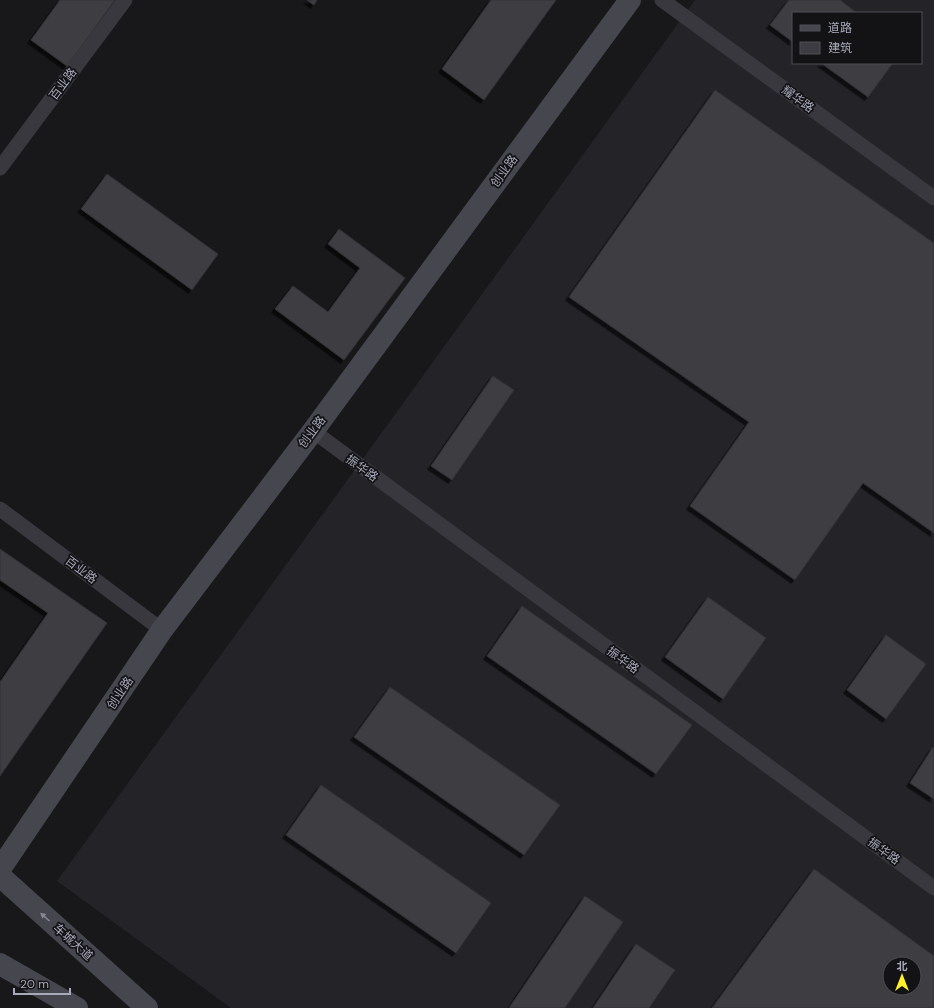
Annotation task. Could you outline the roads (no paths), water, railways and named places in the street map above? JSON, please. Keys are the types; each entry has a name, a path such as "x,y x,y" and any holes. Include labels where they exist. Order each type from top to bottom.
{"main road":[{"name":"创业路","path":"0,869 162,630 312,431 630,0"},
{"name":"车城大道","path":"0,876 148,1008"},
{"path":"0,964 77,1008"}],"street":[{"name":"百业路","path":"0,168 125,0"},
{"name":"耀华路","path":"662,0 934,198"},
{"name":"振华路","path":"312,431 934,888"},
{"name":"百业路","path":"0,509 162,630"}]}
